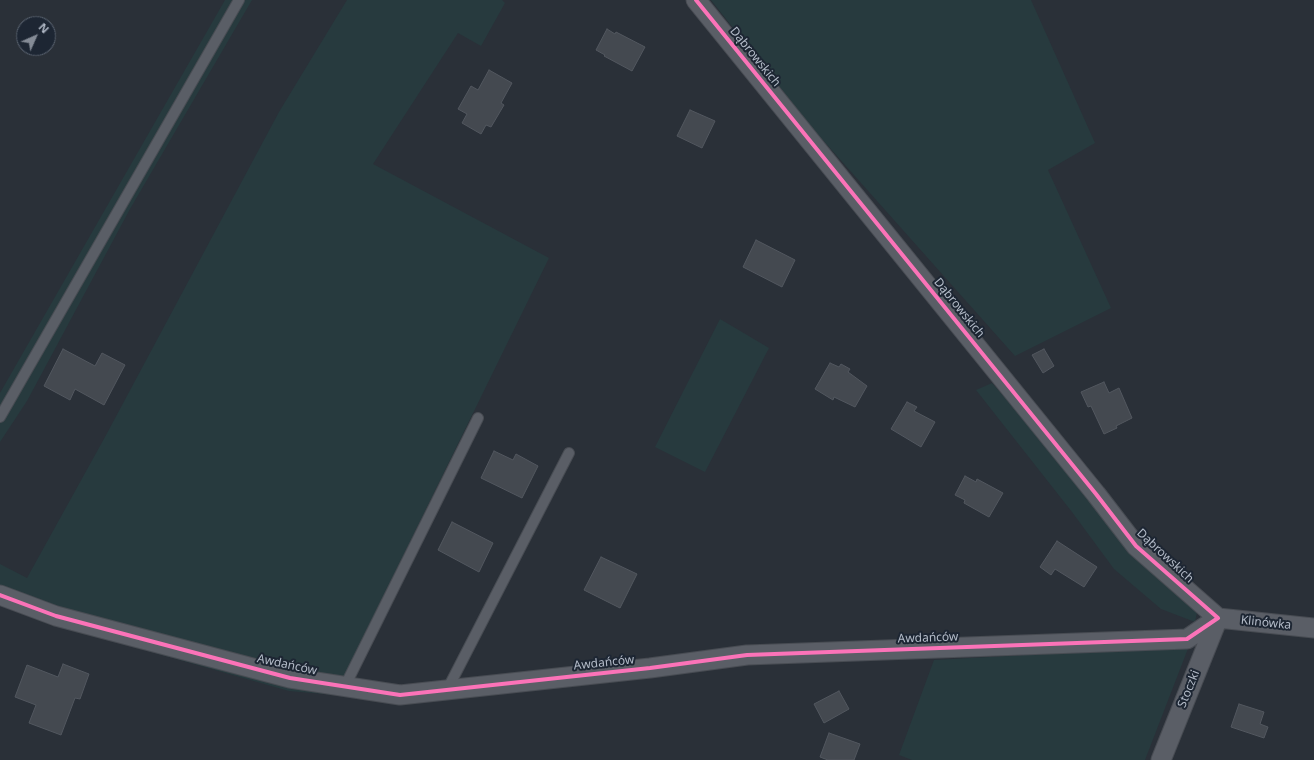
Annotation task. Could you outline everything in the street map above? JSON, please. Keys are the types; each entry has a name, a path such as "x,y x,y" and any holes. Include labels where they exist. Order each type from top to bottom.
{"street":[{"name":"Dąbrowskich","path":"696,0 1081,475 1136,546 1218,618"},
{"name":"Awdańców","path":"0,596 63,618 290,678 400,695 747,656 1187,639 1218,618"},
{"name":"Klinówka","path":"1218,618 1314,628"},
{"name":"Stoczki","path":"1161,760 1218,618"}],"lane":[{"path":"0,417 239,0"},
{"path":"345,686 478,418"},
{"path":"447,690 569,453"}],"green space":[{"path":"225,0 252,0 130,209 27,401 0,442 0,393"},
{"path":"347,0 502,0 505,3 481,46 458,33 373,164 549,258 335,695 289,691 120,643 9,609 0,604 0,564 27,578 105,437 279,112"},
{"path":"711,0 1031,0 1095,143 1048,170 1111,308 1015,356 813,129"},
{"path":"720,319 769,348 705,472 655,447"},
{"path":"992,383 1197,612 1195,622 1161,609 1114,569 1072,512 976,390"},
{"path":"1189,646 1145,760 912,760 899,755 934,660"}],"building":[{"path":"607,29 645,47 632,71 596,50"},
{"path":"489,70 512,83 501,103 504,105 491,127 486,125 481,134 462,123 467,114 458,109 471,86 478,90"},
{"path":"690,110 715,121 702,148 677,136"},
{"path":"756,240 795,260 782,287 743,267"},
{"path":"63,349 95,366 102,353 125,365 104,405 75,389 70,400 44,386"},
{"path":"1044,349 1054,366 1043,373 1032,355"},
{"path":"830,363 839,367 841,364 850,369 848,372 867,386 855,407 834,397 833,400 815,389"},
{"path":"1104,382 1109,393 1119,388 1132,418 1116,426 1117,428 1104,434 1091,406 1088,407 1081,392"},
{"path":"907,402 917,407 914,411 935,422 921,447 891,429"},
{"path":"494,451 513,460 516,454 538,466 522,498 481,478"},
{"path":"965,476 976,482 977,479 1003,493 989,517 964,503 965,500 955,495"},
{"path":"452,522 493,543 479,572 438,550"},
{"path":"1057,541 1097,567 1084,587 1055,569 1051,575 1040,567"},
{"path":"601,557 637,574 620,608 584,590"},
{"path":"63,664 89,674 80,699 75,698 61,735 29,723 36,705 15,697 27,665 58,677"},
{"path":"839,691 849,709 824,723 814,704"},
{"path":"1239,704 1264,712 1260,724 1268,727 1264,738 1231,727"},
{"path":"829,733 860,744 854,760 828,760 820,757"}],"cycle path":[{"path":"0,595 56,616 290,678 400,695 650,668 747,655 1187,639 1218,618 1136,546 1096,494 696,0"}]}
